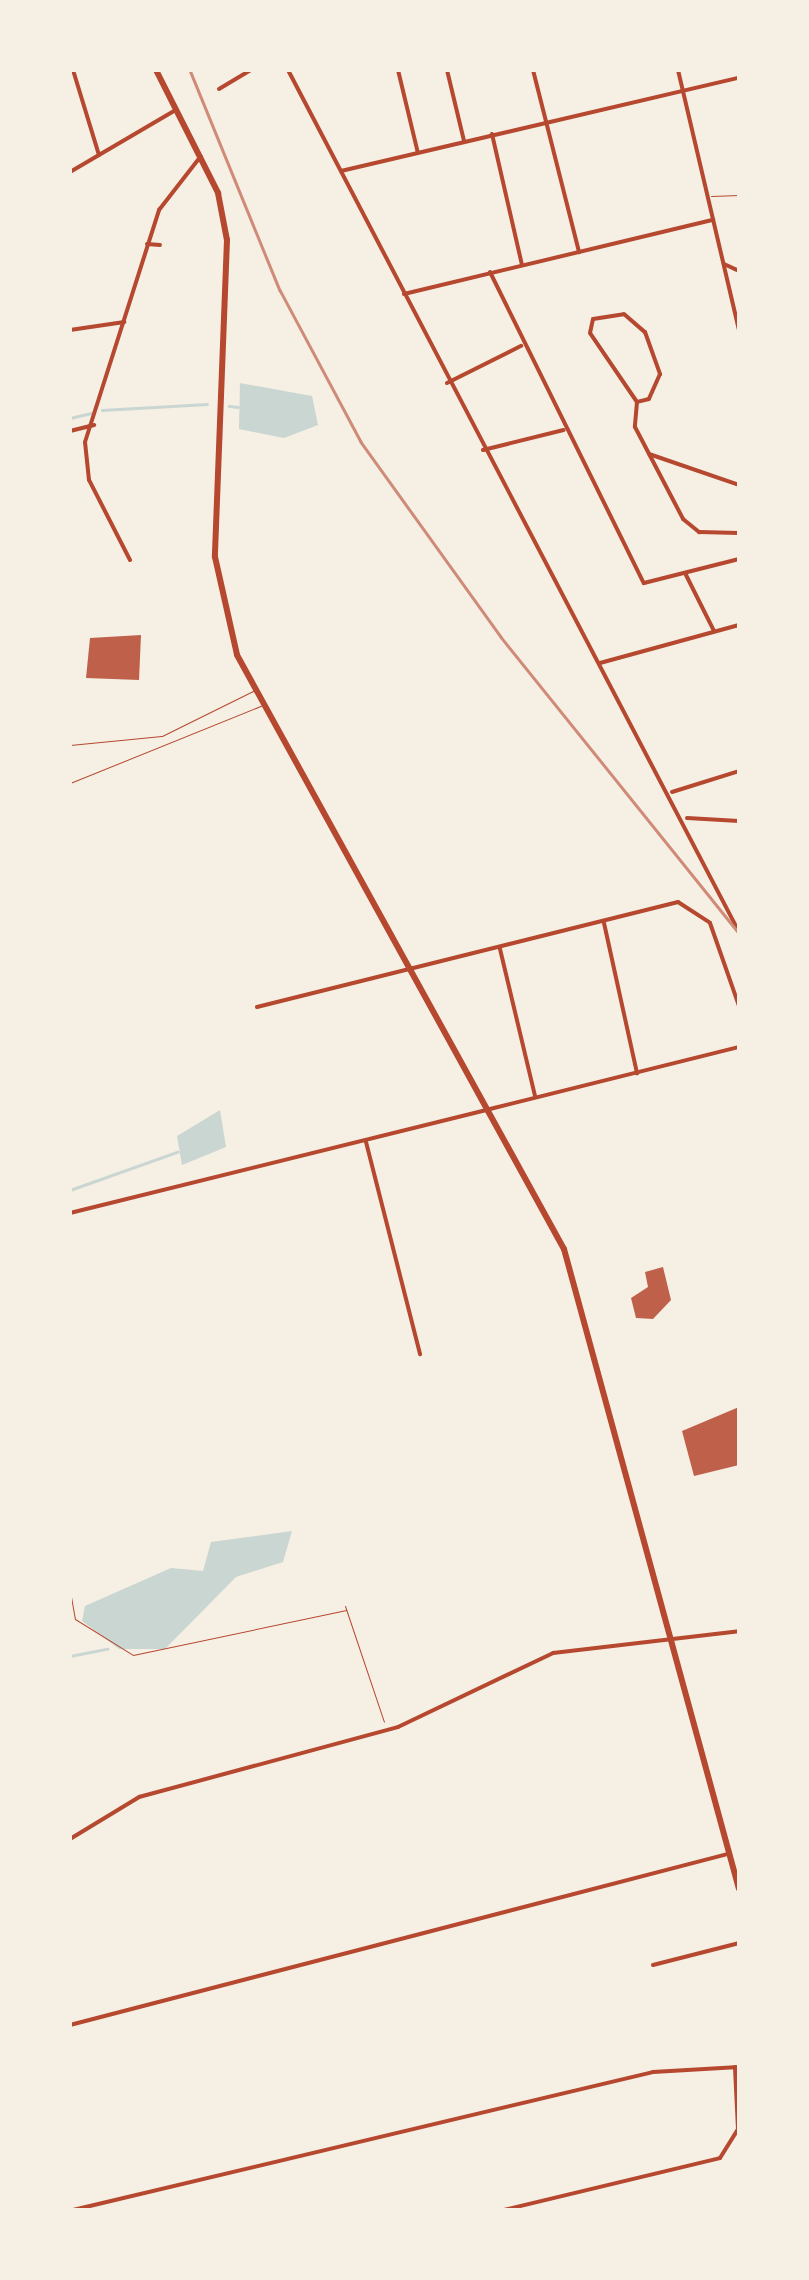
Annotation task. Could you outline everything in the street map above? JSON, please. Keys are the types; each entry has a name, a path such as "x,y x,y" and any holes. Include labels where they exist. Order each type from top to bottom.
{"highway":[{"path":"156,70 201,156 230,267 215,557 252,692 408,972 490,1109 572,1272 672,1639 735,1852 739,1889"}],"street":[{"path":"72,70 98,155"},
{"path":"219,88 250,70"},
{"path":"288,70 447,383 687,818 739,932"},
{"path":"398,70 418,153"},
{"path":"447,70 464,141"},
{"path":"533,70 579,252"},
{"path":"678,70 739,330"},
{"path":"341,170 739,78"},
{"path":"70,98 79,97"},
{"path":"70,172 176,110"},
{"path":"492,134 522,265"},
{"path":"130,560 88,480 85,442 94,425 147,244 168,189 201,156"},
{"path":"404,294 713,220"},
{"path":"147,244 160,245"},
{"path":"724,264 739,271"},
{"path":"490,272 521,346 644,582 739,559"},
{"path":"638,402 662,389 645,332 624,314 593,320 592,340 638,402 635,428 692,529 739,533"},
{"path":"70,330 125,322"},
{"path":"447,383 521,346"},
{"path":"70,431 94,425"},
{"path":"483,450 564,430"},
{"path":"649,454 739,485"},
{"path":"685,573 715,632"},
{"path":"600,662 739,625"},
{"path":"672,792 739,770"},
{"path":"687,818 739,821"},
{"path":"257,1006 690,905 710,923 739,1006"},
{"path":"604,923 637,1073"},
{"path":"500,950 536,1098"},
{"path":"70,1212 739,1048"},
{"path":"366,1142 420,1354"},
{"path":"70,1840 138,1797 386,1730 553,1653 739,1631"},
{"path":"70,2026 735,1852"},
{"path":"653,1964 739,1943"},
{"path":"74,2210 653,2072 737,2067 738,2129 720,2158 504,2210"}],"lane":[{"path":"708,196 739,196"},
{"path":"70,745 162,736 252,692"},
{"path":"70,783 261,706"}],"path":[{"path":"70,1590 75,1619 133,1656 345,1608 386,1730"}],"shaded area":[{"path":"240,383 312,396 318,425 284,438 239,429"},
{"path":"220,1110 226,1147 182,1165 177,1136"},
{"path":"292,1531 283,1562 236,1577 165,1649 119,1649 82,1621 85,1606 171,1568 203,1571 211,1542"}],"building":[{"path":"141,635 139,680 86,678 90,638"},
{"path":"663,1267 671,1300 653,1319 636,1318 631,1298 648,1287 645,1272"},
{"path":"739,1407 739,1465 694,1476 682,1431"}],"waterway":[{"path":"102,410 207,404"},
{"path":"229,406 238,407"},
{"path":"70,418 92,413"},
{"path":"70,1190 177,1152"},
{"path":"70,1656 107,1649"}],"railway":[{"path":"190,70 280,290 361,442 501,637 739,933"}]}
